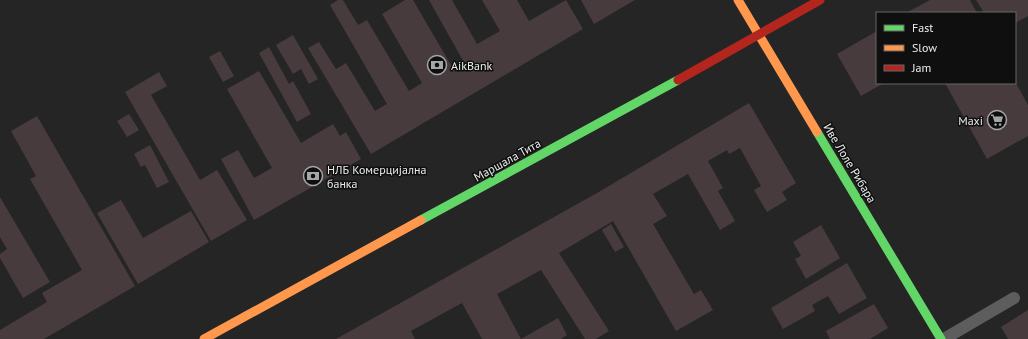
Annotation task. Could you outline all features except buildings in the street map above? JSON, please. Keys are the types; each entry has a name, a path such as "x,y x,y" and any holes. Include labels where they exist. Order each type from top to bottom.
{"street":[{"name":"Иве Лоле Рибара","path":"738,0 941,339"},
{"name":"Маршала Тита","path":"204,339 760,36 820,0"}],"lane":[{"path":"944,339 1014,298"}],"traffic: fast":[{"path":"421,220 678,80"},
{"path":"817,132 941,339"}],"traffic: slow":[{"path":"738,0 817,132"},
{"path":"204,339 421,220"}],"traffic: jam":[{"path":"678,80 820,0"}],"place":[{"name":"AikBank","path":"437,65"},
{"name":"Maxi","path":"997,120"},
{"name":"НЛБ Комерцијална банка","path":"313,176"}]}
